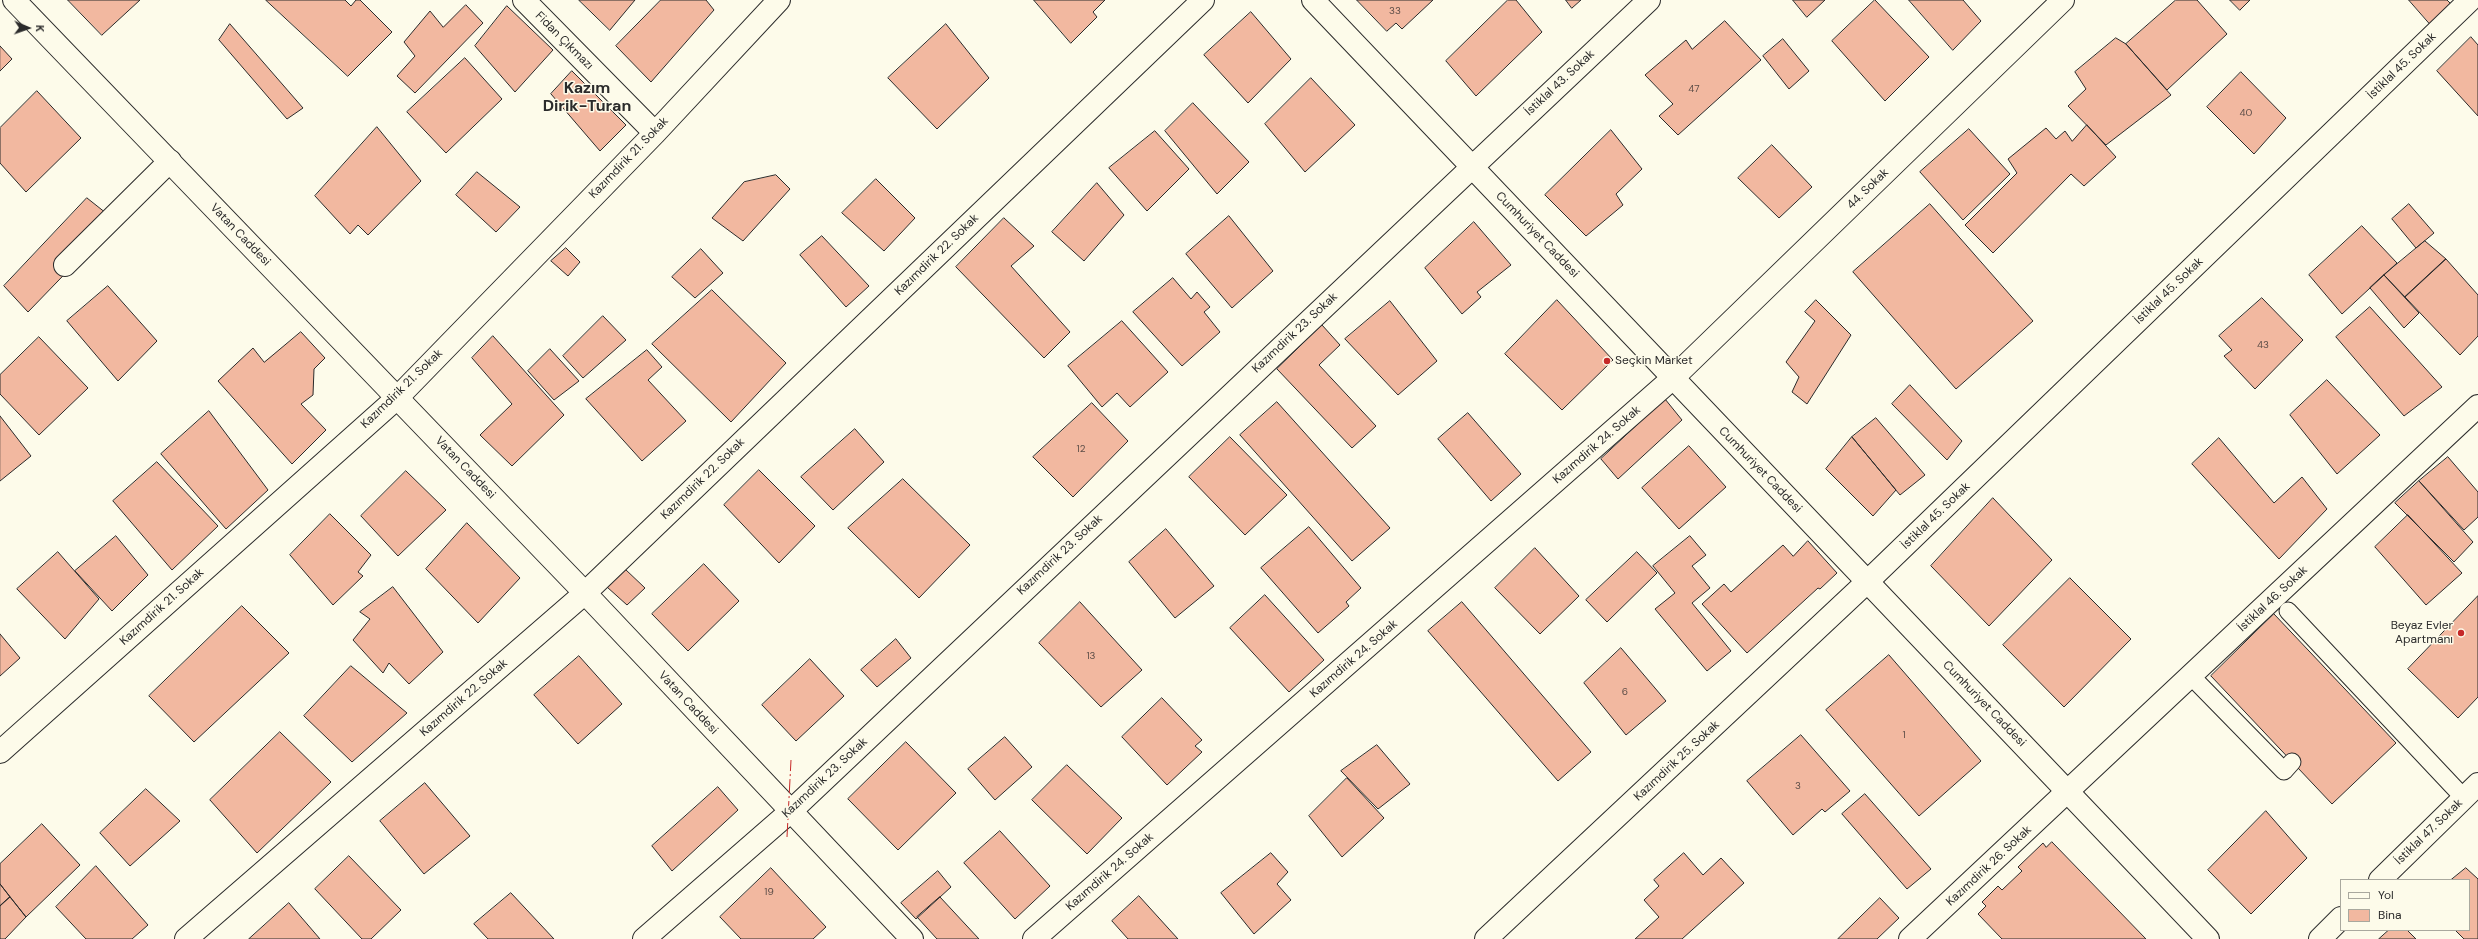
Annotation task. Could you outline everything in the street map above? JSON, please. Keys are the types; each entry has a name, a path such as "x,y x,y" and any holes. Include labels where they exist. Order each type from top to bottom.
{"street":[{"name":"Vatan Caddesi","path":"14,0 585,593 912,939"},
{"name":"Fidan Çıkmazı","path":"524,0 655,133"},
{"name":"Kazımdirik 21. Sokak","path":"0,752 397,398 655,133 779,0"},
{"name":"Kazımdirik 22. Sokak","path":"186,939 585,593 1203,0"},
{"name":"Cumhuriyet Caddesi","path":"1313,0 2208,939"},
{"name":"İstiklal 43. Sokak","path":"1471,166 1649,0"},
{"name":"44. Sokak","path":"1673,378 2063,0"},
{"name":"İstiklal 45. Sokak","path":"1867,582 2470,0"},
{"path":"64,265 170,161"},
{"name":"Kazımdirik 23. Sokak","path":"644,939 791,811 1471,166"},
{"name":"Kazımdirik 24. Sokak","path":"1034,939 1673,378"},
{"name":"İstiklal 46. Sokak","path":"2068,792 2478,406"},
{"name":"Kazımdirik 25. Sokak","path":"1486,939 1867,582"},
{"name":"İstiklal 47. Sokak","path":"2381,879 2471,791"},
{"name":"Kazımdirik 26. Sokak","path":"1910,939 2068,792"},
{"path":"2320,939 2340,919"}],"lane":[{"path":"2288,611 2471,791"},
{"path":"2191,676 2284,771 2292,762"}],"building":[{"path":"68,0 140,0 102,35"},
{"path":"266,0 345,0 351,6 356,0 360,0 392,32 348,76"},
{"path":"579,0 635,0 610,30"},
{"path":"661,0 706,0 714,10 651,82 616,46"},
{"path":"1034,0 1105,0 1093,12 1097,17 1071,43"},
{"path":"1357,0 1433,0 1402,29 1396,23 1387,31"},
{"path":"1508,0 1516,0 1542,32 1476,96 1446,61"},
{"path":"1566,0 1581,0 1572,8"},
{"path":"1793,0 1825,0 1807,17"},
{"path":"1875,0 1929,57 1885,101 1832,41"},
{"path":"1909,0 1963,0 1981,21 1953,50"},
{"path":"2176,0 2197,0 2227,34 2167,90 2126,44"},
{"path":"2230,0 2250,0 2240,10"},
{"path":"2409,0 2447,0 2453,6 2431,25"},
{"path":"466,5 483,23 415,93 397,76 415,56 404,42 430,11 443,27"},
{"path":"507,6 553,50 515,92 475,46"},
{"path":"1251,12 1291,59 1248,103 1204,55"},
{"path":"1725,21 1761,60 1678,135 1659,116 1673,104 1645,75 1686,40 1692,49"},
{"path":"230,24 303,108 287,119 219,40"},
{"path":"946,24 989,78 937,129 888,78"},
{"path":"2471,37 2478,45 2478,116 2437,71"},
{"path":"2116,38 2126,44 2171,95 2106,145 2068,106 2086,89 2075,72"},
{"path":"1783,39 1809,71 1789,89 1763,56"},
{"path":"0,46 12,59 0,71"},
{"path":"465,58 502,99 446,153 407,112"},
{"path":"572,71 626,125 600,151 551,94"},
{"path":"2241,72 2286,118 2254,154 2207,107"},
{"path":"1311,78 1355,125 1305,172 1265,124"},
{"path":"37,91 81,138 26,192 0,163 0,128"},
{"path":"1193,103 1249,162 1217,194 1165,131"},
{"path":"2087,125 2116,157 2084,186 2071,174 1993,253 1965,225 2017,173 2008,159 2046,128 2056,139 2065,131 2072,141"},
{"path":"377,127 421,181 368,235 358,225 350,234 315,196"},
{"path":"1969,129 2010,174 1963,220 1920,172"},
{"path":"1611,130 1642,169 1616,194 1623,205 1586,236 1545,195"},
{"path":"1155,131 1189,169 1147,211 1109,168"},
{"path":"1772,145 1812,187 1779,218 1738,178"},
{"path":"477,172 520,207 496,232 456,195"},
{"path":"776,175 790,189 743,241 712,218 744,182"},
{"path":"876,179 915,218 884,251 842,213"},
{"path":"1097,183 1124,215 1084,261 1052,232"},
{"path":"87,198 116,221 28,312 4,286"},
{"path":"1930,204 2033,321 1956,389 1853,272"},
{"path":"2409,204 2434,233 2416,248 2392,219"},
{"path":"1229,216 1273,271 1232,308 1186,254"},
{"path":"1004,218 1034,246 1011,266 1070,332 1044,358 956,267"},
{"path":"1474,222 1511,265 1477,292 1481,297 1462,314 1425,268"},
{"path":"2362,226 2397,263 2342,314 2309,275"},
{"path":"822,236 869,286 846,307 800,255"},
{"path":"2425,241 2446,259 2405,297 2384,275"},
{"path":"566,248 580,262 568,276 551,261"},
{"path":"701,249 723,273 695,298 672,277"},
{"path":"2446,259 2478,295 2478,336 2460,355 2405,297"},
{"path":"2384,275 2419,313 2404,328 2370,288"},
{"path":"1173,278 1191,299 1197,292 1210,307 1204,312 1220,332 1182,366 1133,312"},
{"path":"108,286 157,341 118,381 67,321"},
{"path":"712,290 786,363 731,422 652,344"},
{"path":"2262,298 2303,340 2255,389 2224,356 2232,350 2219,336"},
{"path":"1557,300 1613,360 1562,410 1505,354"},
{"path":"1816,300 1851,335 1807,404 1792,392 1799,377 1786,362 1815,321 1805,312"},
{"path":"1390,301 1437,361 1398,395 1345,339"},
{"path":"2370,307 2442,387 2404,416 2336,337"},
{"path":"603,316 626,340 583,378 563,356"},
{"path":"1122,321 1168,372 1130,407 1117,393 1102,407 1068,366"},
{"path":"1322,325 1340,345 1319,365 1376,426 1352,448 1277,369"},
{"path":"301,332 325,358 314,369 313,395 301,404 326,430 292,464 218,381 253,348 264,362"},
{"path":"493,336 564,415 512,466 480,435 512,404 472,358"},
{"path":"39,337 88,388 39,435 0,394 0,375"},
{"path":"550,349 579,381 554,400 528,371"},
{"path":"647,350 662,367 648,380 686,421 642,461 586,399"},
{"path":"2327,380 2380,435 2337,474 2290,415"},
{"path":"1910,385 1962,441 1947,460 1892,404"},
{"path":"1665,399 1682,420 1618,479 1601,459"},
{"path":"1277,402 1390,528 1352,561 1240,435"},
{"path":"1092,403 1128,441 1073,497 1033,457"},
{"path":"209,411 268,490 226,529 161,454"},
{"path":"1468,413 1521,474 1491,501 1438,439"},
{"path":"0,416 31,456 0,481"},
{"path":"1876,418 1925,475 1900,495 1852,437"},
{"path":"855,429 884,462 833,510 801,477"},
{"path":"1230,437 1287,495 1245,535 1189,477"},
{"path":"1852,437 1896,490 1873,516 1826,469"},
{"path":"2219,438 2274,503 2302,477 2327,509 2279,559 2192,464"},
{"path":"1689,446 1726,487 1679,529 1642,488"},
{"path":"2448,457 2478,492 2478,517 2464,530 2419,481"},
{"path":"157,462 218,526 172,570 113,501"},
{"path":"759,470 815,526 779,563 724,505"},
{"path":"406,471 446,510 398,556 361,516"},
{"path":"903,479 970,545 919,598 848,528"},
{"path":"2419,481 2473,542 2454,562 2395,503"},
{"path":"1993,498 2052,560 1989,626 1931,566"},
{"path":"330,514 371,555 358,572 363,576 333,605 290,555"},
{"path":"2408,515 2462,573 2426,605 2375,547"},
{"path":"467,523 520,578 478,623 426,569"},
{"path":"1309,527 1361,588 1346,602 1349,606 1318,633 1261,568"},
{"path":"1166,529 1214,586 1175,618 1129,562"},
{"path":"116,536 148,575 112,611 75,571"},
{"path":"1690,536 1706,555 1692,566 1710,588 1692,603 1731,651 1707,671 1655,609 1675,593 1653,566"},
{"path":"1808,541 1837,573 1820,589 1818,588 1747,653 1702,604 1724,584 1731,592 1783,545 1793,556"},
{"path":"1535,548 1579,596 1540,634 1495,588"},
{"path":"58,552 99,599 65,639 17,589"},
{"path":"1637,552 1657,573 1607,622 1586,600"},
{"path":"704,564 739,601 688,651 652,614"},
{"path":"625,569 645,588 627,605 607,587"},
{"path":"2070,578 2131,639 2064,707 2003,645"},
{"path":"393,587 443,652 409,684 389,663 383,673 353,640 370,619 360,612"},
{"path":"1265,595 1324,660 1289,692 1230,628"},
{"name":"Beyaz Evler Apartmanı","path":"2478,596 2478,697 2458,718 2408,669"},
{"path":"1080,602 1142,670 1101,707 1039,643"},
{"path":"1462,602 1591,752 1558,781 1428,631"},
{"path":"242,606 289,653 194,742 149,696"},
{"path":"2274,614 2396,743 2332,804 2211,676"},
{"path":"0,634 20,658 0,676"},
{"path":"896,639 911,658 877,687 861,670"},
{"path":"1621,648 1666,701 1626,735 1584,683"},
{"path":"1889,655 1981,761 1919,816 1826,710"},
{"path":"579,656 622,704 578,744 534,695"},
{"path":"810,659 844,696 796,741 762,705"},
{"path":"351,666 407,713 352,762 304,716"},
{"path":"1162,698 1202,740 1195,746 1202,752 1167,785 1122,737"},
{"path":"280,732 331,782 257,853 210,800"},
{"path":"1801,735 1850,791 1825,812 1822,809 1793,835 1747,781"},
{"path":"1005,737 1032,767 995,800 968,769"},
{"path":"906,742 956,793 898,850 848,799"},
{"path":"1377,745 1410,784 1378,809 1341,771"},
{"path":"1067,765 1122,818 1087,854 1032,800"},
{"path":"1347,778 1384,818 1342,857 1309,816"},
{"path":"425,783 470,836 424,874 380,821"},
{"path":"718,787 738,810 672,871 652,846"},
{"path":"146,789 180,821 130,866 100,833"},
{"path":"1865,794 1931,869 1907,889 1842,814"},
{"path":"2266,811 2307,858 2251,914 2208,870"},
{"path":"42,824 80,865 26,917 0,884 0,864"},
{"path":"1000,831 1050,886 1015,919 964,863"},
{"path":"2052,842 2146,939 2002,939 1978,914 1986,906 1982,902 1998,886 2002,890 2022,871 2018,867 2043,843 2046,847"},
{"path":"1271,853 1288,872 1277,884 1291,900 1254,934 1221,893"},
{"path":"1684,853 1703,875 1721,858 1744,883 1682,939 1635,939 1659,917 1644,900 1659,886 1654,880"},
{"path":"349,856 401,910 371,939 362,939 315,889"},
{"path":"96,866 148,925 132,939 86,939 56,907"},
{"path":"771,868 826,927 813,939 741,939 720,917"},
{"path":"2466,868 2478,879 2478,939 2464,939 2456,931 2470,931 2470,879 2452,879"},
{"path":"938,871 951,887 916,919 901,903"},
{"path":"0,884 10,897 0,906"},
{"path":"511,893 554,939 488,939 474,924"},
{"path":"1139,896 1178,939 1128,939 1112,921"},
{"path":"10,897 26,917 5,939 0,939 0,906"},
{"path":"940,897 979,939 937,939 917,917"},
{"path":"1880,898 1899,918 1877,939 1838,939"},
{"path":"289,903 320,939 249,939"},
{"path":"2388,931 2408,931 2416,939 2379,939"}],"power":[{"path":"787,837 791,760"}],"place":[{"name":"Seçkin Market","path":"1607,361"},
{"name":"Beyaz Evler Apartmanı","path":"2461,633"}],"district":[{"name":"Kazım Dirik-Turan","path":"587,98"}]}
